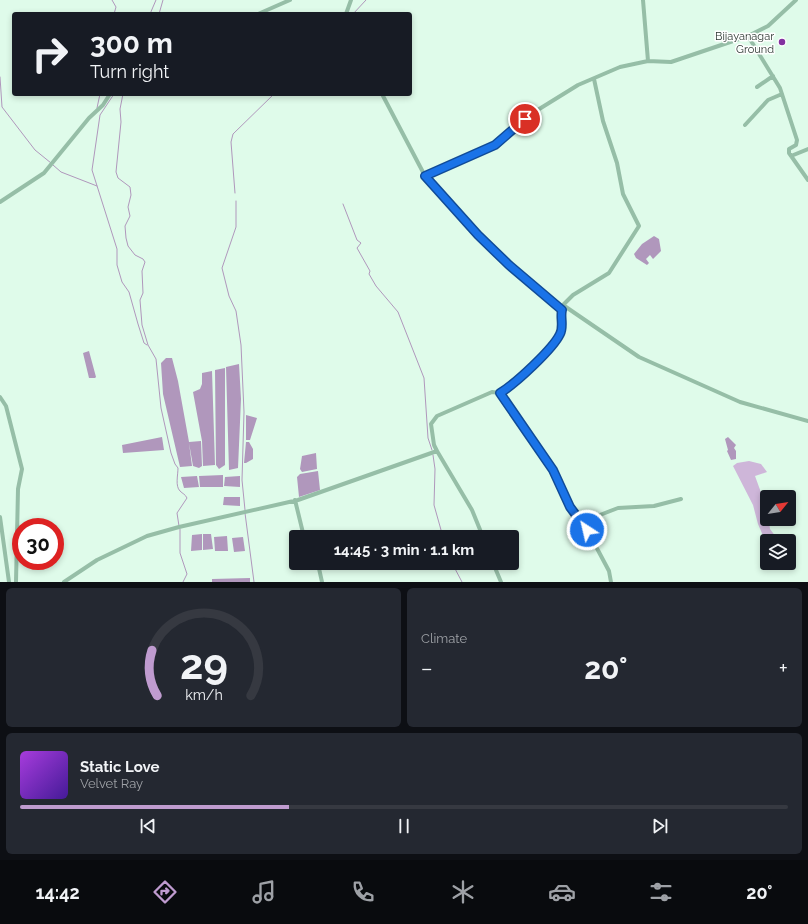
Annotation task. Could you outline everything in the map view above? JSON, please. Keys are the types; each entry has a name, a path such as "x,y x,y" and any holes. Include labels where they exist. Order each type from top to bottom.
{"street":[{"path":"263,12 290,0"},
{"path":"347,12 351,0"},
{"path":"643,0 648,61"},
{"path":"425,176 495,145 536,111 578,85 620,67 648,61 671,62 748,36 768,26 796,0"},
{"path":"748,36 773,76 782,94 797,140 796,145 788,151 808,180"},
{"path":"757,87 773,76"},
{"path":"480,530 472,510 437,450 431,424 433,420 438,416 492,392 500,393 510,387 531,367 560,334 562,310 564,305 573,295 609,273 639,226 623,194 617,163 603,121 594,79"},
{"path":"745,125 768,100 782,94"},
{"path":"0,202 44,173 89,118 103,105 109,96"},
{"path":"383,96 425,176 478,235 509,265 562,310"},
{"path":"791,156 808,149"},
{"path":"564,305 639,357 740,402 808,421"},
{"path":"500,393 553,470 570,507 582,522 609,571 611,582"},
{"path":"0,397 8,412 22,469 18,489 16,582"},
{"path":"64,582 97,560 148,536 295,500 437,450"},
{"path":"582,522 618,508 654,506 681,499"},
{"path":"295,500 302,530"},
{"path":"0,517 9,582"},
{"path":"319,570 322,582"},
{"path":"496,570 501,582"}],"shaded area":[{"path":"654,236 659,239 661,251 653,259 650,255 646,259 649,263 647,265 636,258 634,254 642,244"},
{"path":"89,351 95,378 89,378 83,353"},
{"path":"166,358 172,358 178,381 189,442 201,441 202,466 199,468 193,466 189,443 192,466 180,467 163,394 161,363"},
{"path":"239,364 241,399 238,468 229,470 226,367"},
{"path":"225,368 225,465 219,469 216,465 215,370"},
{"path":"212,371 215,465 203,466 202,441 193,392 200,389 202,384 202,373"},
{"path":"246,415 257,418 250,440 246,440"},
{"path":"162,437 164,450 123,453 122,445"},
{"path":"728,437 736,445 734,448 736,451 736,459 731,460 727,451 725,439"},
{"path":"246,442 249,442 253,449 253,459 244,463"},
{"path":"316,453 317,469 302,472 300,469 302,456"},
{"path":"749,461 761,464 767,472 755,476 760,490 760,526 770,526 774,534 762,534 753,505 733,466 737,463"},
{"path":"318,471 320,490 299,497 297,477 300,474"},
{"path":"223,475 223,487 200,487 199,476"},
{"path":"197,476 199,487 184,488 181,477"},
{"path":"240,476 240,487 224,486 225,477"},
{"path":"224,497 240,497 240,506 223,505"},
{"path":"202,534 202,550 191,551 192,535"},
{"path":"203,534 211,534 213,549 203,550"},
{"path":"227,536 228,551 215,551 214,537"},
{"path":"243,537 245,551 234,552 232,538"},
{"path":"250,578 250,582 212,582 212,579"}],"waterway":[{"path":"112,0 116,7 115,12"},
{"path":"151,12 156,0"},
{"path":"160,12 163,0"},
{"path":"355,12 366,0"},
{"path":"0,77 2,107 35,150 51,163"},
{"path":"97,108 100,96"},
{"path":"113,96 100,115 92,170 117,249 117,265 122,282 129,292 144,343 147,345"},
{"path":"123,96 120,109 121,122 116,172 118,178 130,187 131,195 128,207 130,216 125,226 128,246 135,255 143,259 145,262 142,271 143,293 140,300 142,325 148,345 156,359 161,408 171,453 178,468 178,489 187,498 177,513 179,526"},
{"path":"235,193 231,142 233,134 272,96"},
{"path":"53,165 61,172 97,186"},
{"path":"236,201 236,227 222,268 229,296 236,311 241,345 244,412 242,480 245,510"},
{"path":"343,204 357,240 361,243 357,248 370,271 369,274 376,286 398,312 424,378 428,438 432,450"},
{"path":"433,455 435,469 434,505 441,530"},
{"path":"245,513 254,582"},
{"path":"180,529 180,553 187,574 183,582"},
{"path":"456,570 462,582"}],"place":[{"name":"Bijayanagar Ground","path":"782,42"}],"route":[{"path":"525,119 495,145 441,171 425,176 478,235 509,265 562,310 560,316 562,326 560,334 531,367 510,387 500,393 553,470 570,507 587,530"}]}
